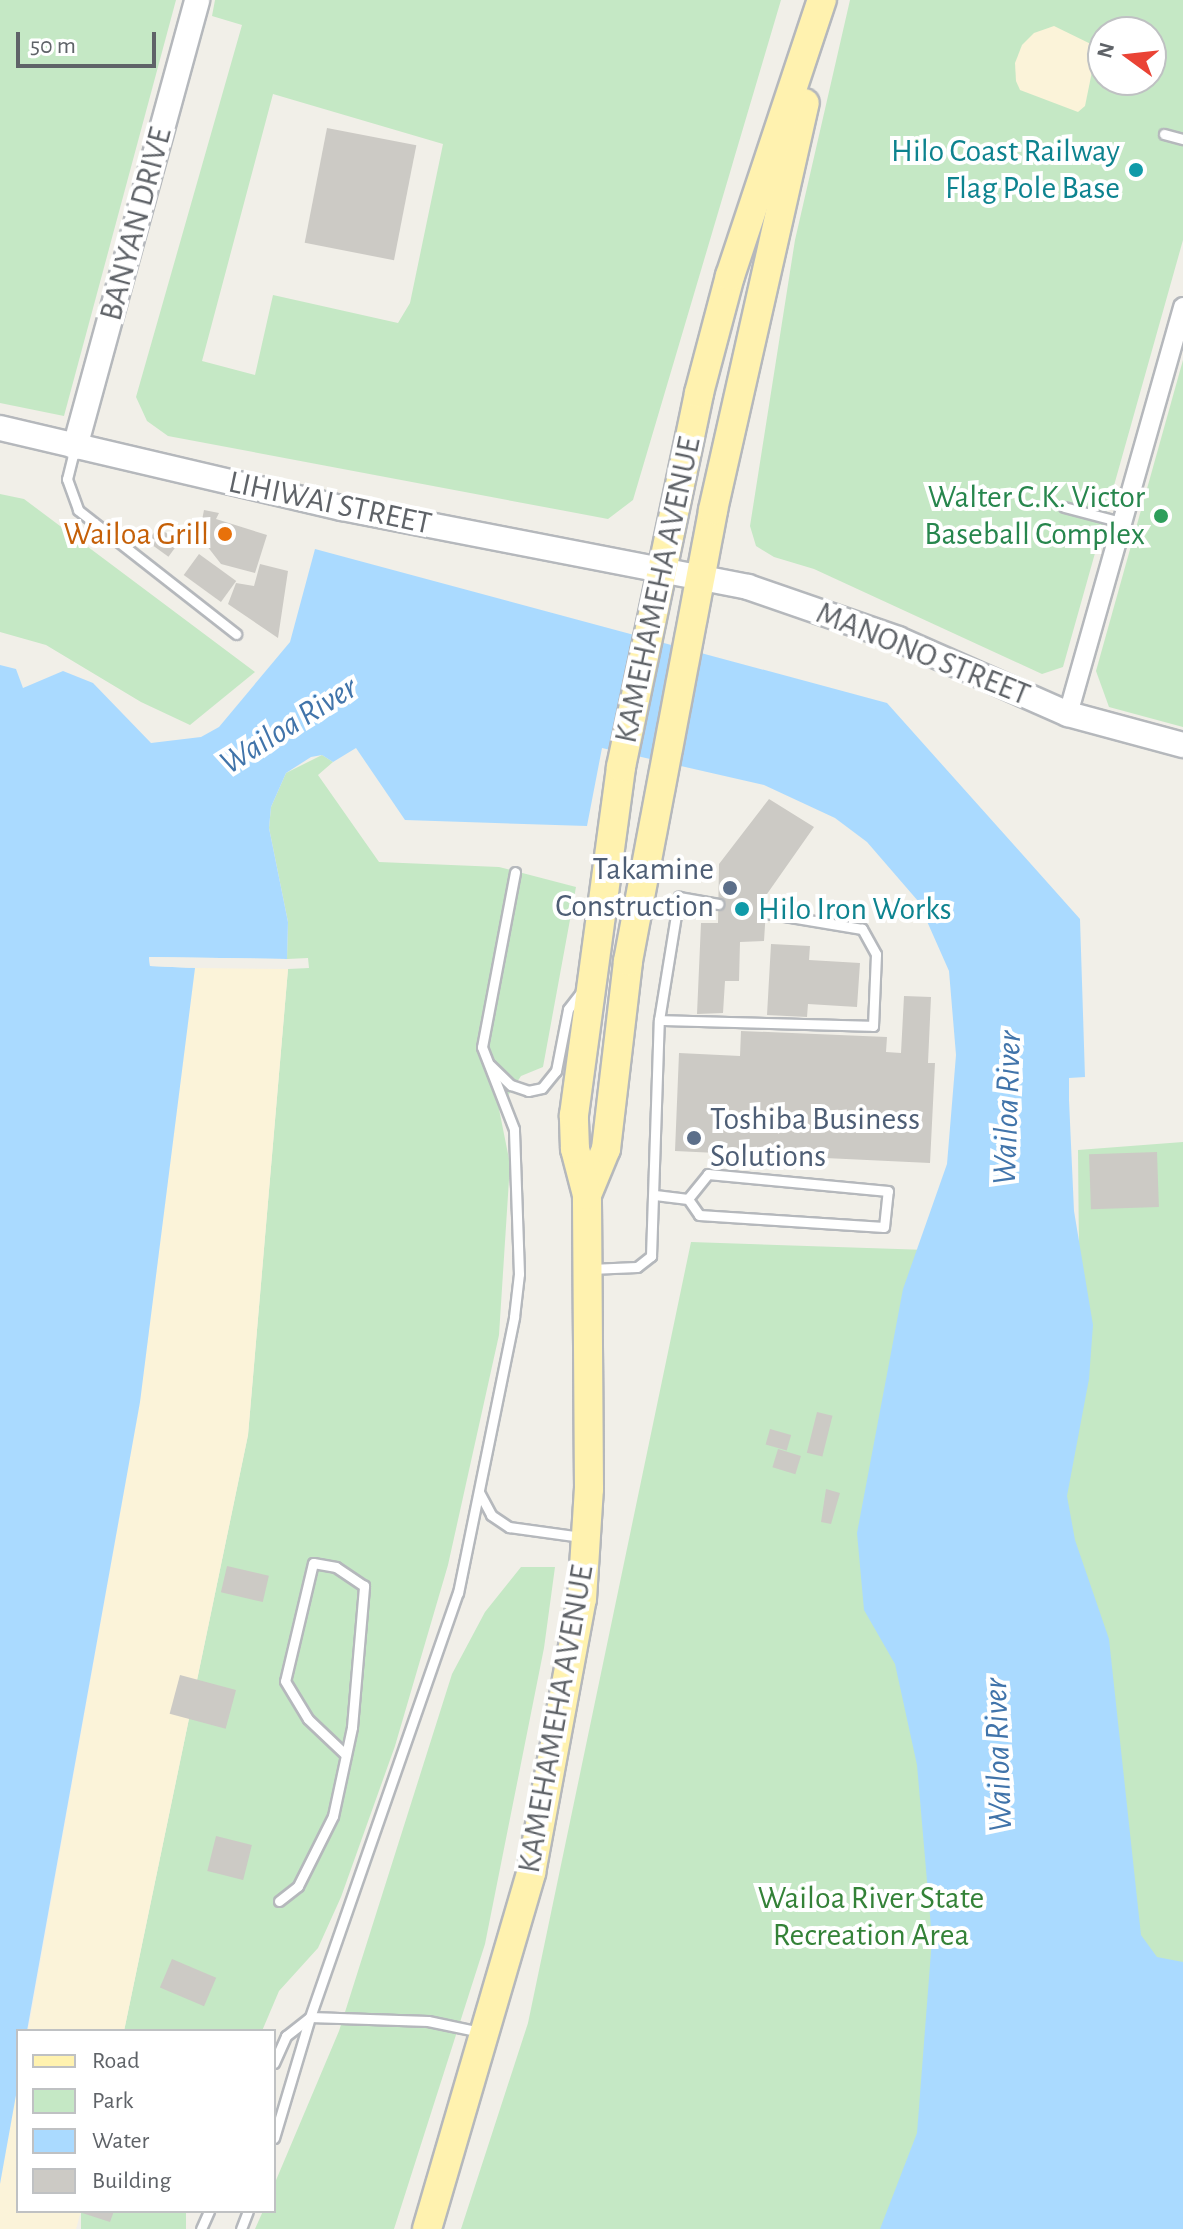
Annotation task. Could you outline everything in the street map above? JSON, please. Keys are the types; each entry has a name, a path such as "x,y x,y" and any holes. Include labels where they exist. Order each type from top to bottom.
{"main road":[{"name":"KAMEHAMEHA AVENUE","path":"427,2229 487,2033 531,1873 574,1652 587,1537 587,1195 575,1149 574,1115 621,767 661,567 730,276 822,0"},
{"name":"KAMEHAMEHA AVENUE","path":"587,1195 606,1149 628,961 691,627 828,0"}],"street":[{"name":"BANYAN DRIVE","path":"75,447 197,0"},
{"path":"1068,714 1125,523 1183,307"},
{"name":"LIHIWAI STREET","path":"0,428 342,508 661,567"},
{"name":"MANONO STREET","path":"661,567 702,575 849,620 1068,714 1183,745"}],"lane":[{"path":"1164,134 1183,139"},
{"path":"75,447 67,479 78,510 236,634"},
{"path":"1064,507 1125,523"},
{"path":"276,2131 310,2017 458,1593 519,1274 514,1129 486,1062 484,1034 515,872"},
{"path":"587,1270 645,1264 654,1248 659,1020 679,897 718,904"},
{"path":"659,1020 873,1026 876,954 862,929 766,913"},
{"path":"486,1062 511,1085 528,1091 542,1088 556,1071 568,1009 591,978"},
{"path":"655,1195 688,1199 699,1215 884,1227 888,1191 708,1174 688,1199"},
{"path":"478,1477 483,1504 503,1524 531,1533 587,1537"},
{"path":"279,1901 298,1886 333,1816 346,1755 364,1586 336,1567 313,1563 285,1681 308,1719 346,1755"},
{"path":"276,2058 286,2036 310,2017 428,2021 487,2033"}],"green space":[{"path":"0,0 176,0 64,416 0,403"},
{"path":"215,0 781,0 633,500 608,519 168,436 147,421 136,397 242,25 212,16","holes":["273,94 443,144 410,303 398,323 273,295 255,375 202,361"]},
{"path":"850,0 1183,0 1183,240 1063,667 1042,674 814,569 774,557 756,546 750,526 795,240"},
{"name":"Walter C.K. Victor Baseball Complex","path":"1183,360 1183,727 1109,707 1096,671"},
{"path":"0,494 24,499 255,672 190,725 141,702 46,645 0,632"},
{"path":"322,755 333,762 318,775 379,862 499,867 576,887 543,1067 521,1076 499,1109 510,1164 499,1335 448,1565 395,1746 341,1897 318,1948 279,1991 263,2029 124,2029 248,1435 288,969 309,968 308,958 287,959 288,922 269,828 271,807 286,773"},
{"name":"Wailoa River State Recreation Area","path":"1183,1142 1183,2229 461,2229 528,2023 691,1242 1079,1255 1078,1150"},
{"path":"521,1567 555,1567 544,1648 485,1944 394,2229 255,2229 262,2213 276,2213 276,2180 339,2031 452,1674 485,1612"},
{"path":"81,2213 186,2213 186,2229 81,2229"}],"sand":[{"path":"1054,26 1087,42 1087,96 1085,106 1078,112 1020,90 1015,63 1022,45 1034,33"},
{"path":"195,968 288,969 248,1435 124,2029 28,2029 140,1402"},
{"path":"16,2095 16,2213 80,2213 76,2229 0,2229 0,2184"}],"water":[{"name":"Wailoa River","path":"315,549 887,703 1080,919 1085,1077 1069,1078 1069,1100 1074,1211 1093,1325 1089,1379 1067,1496 1075,1540 1109,1639 1141,1935 1157,1957 1183,1962 1183,2229 880,2229 917,2133 932,1939 917,1765 895,1664 864,1610 857,1533 903,1289 947,1164 956,1055 949,971 918,901 867,842 835,818 764,785 602,748 587,826 405,820 356,748 333,762 322,755 311,757 286,773 271,807 269,828 288,922 287,959 149,957 150,966 195,968 140,1402 27,2029 16,2029 16,2095 0,2184 0,665 16,669 23,688 63,671 93,683 151,743 201,737 219,727 290,642"}],"pier":[{"path":"149,957 291,959 287,963 154,961 195,968 150,966"}],"building":[{"path":"327,128 416,145 394,260 305,243"},
{"path":"204,510 219,513 216,519 267,535 255,573 221,564 207,546 197,545"},
{"path":"158,527 179,542 168,557 147,542"},
{"path":"199,554 236,581 221,602 184,575"},
{"path":"260,564 288,571 278,638 228,604 236,583 254,586"},
{"name":"Hilo Iron Works","path":"769,799 814,827 767,894 764,941 740,942 739,981 725,981 723,1013 697,1014 701,923 718,923 719,864"},
{"path":"771,944 810,946 809,960 860,963 857,1007 808,1004 807,1017 767,1015"},
{"path":"904,996 931,997 928,1063 935,1063 930,1163 675,1151 679,1053 740,1056 741,1031 887,1037 886,1052 901,1053"},
{"path":"1157,1152 1159,1207 1091,1209 1089,1154"},
{"path":"817,1412 833,1416 822,1457 807,1453"},
{"path":"770,1429 791,1435 787,1450 766,1444"},
{"path":"778,1449 801,1456 795,1474 772,1467"},
{"path":"826,1489 840,1493 831,1524 821,1522"},
{"path":"227,1566 269,1576 263,1602 221,1592"},
{"path":"180,1675 236,1690 226,1729 170,1714"},
{"path":"216,1836 252,1845 243,1880 207,1871"},
{"path":"172,1959 216,1978 204,2006 160,1988"},
{"path":"82,2213 113,2213 110,2222"}],"place":[{"name":"Hilo Coast Railway Flag Pole Base","path":"1136,170"},
{"name":"Walter C.K. Victor Baseball Complex","path":"1161,516"},
{"name":"Wailoa Grill","path":"225,534"},
{"name":"Takamine Construction","path":"730,888"},
{"name":"Hilo Iron Works","path":"742,909"},
{"name":"Toshiba Business Solutions","path":"694,1138"}]}
